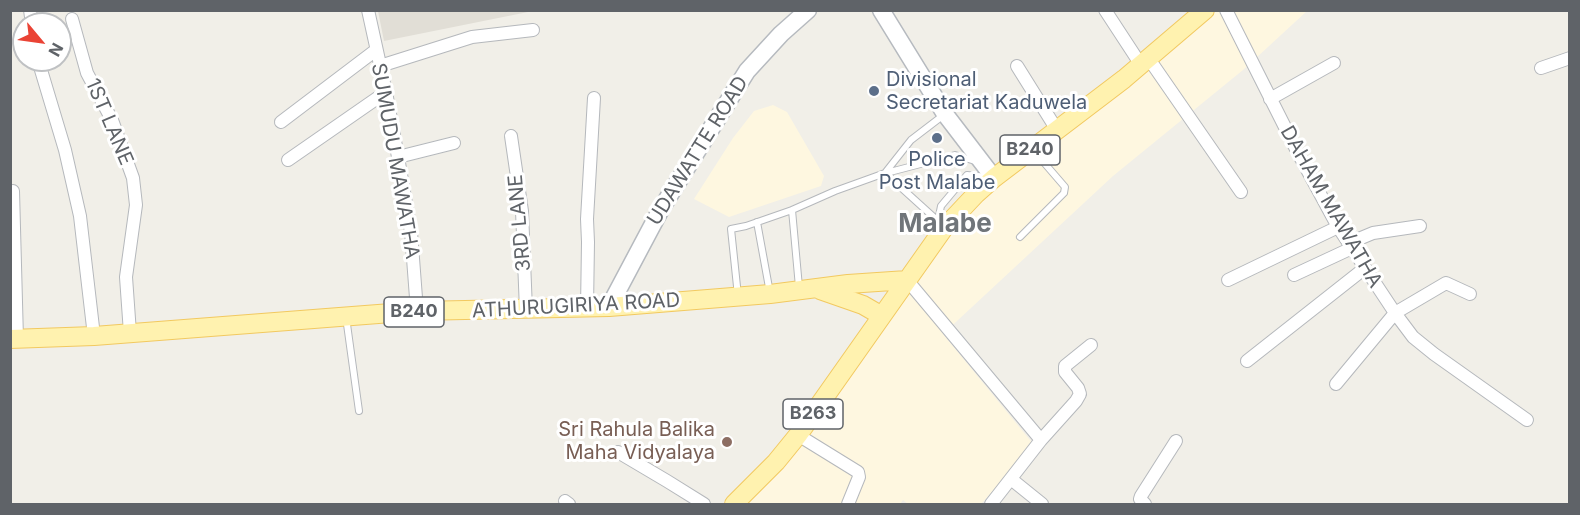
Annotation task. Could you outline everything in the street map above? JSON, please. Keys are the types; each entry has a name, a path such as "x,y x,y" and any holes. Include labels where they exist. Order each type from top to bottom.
{"main road":[{"name":"B240","path":"882,316 941,225 976,194 990,173 1032,149 1145,62 1205,10"},
{"name":"ATHURUGIRIYA ROAD","path":"14,339 94,336 417,311 609,307 907,280"},
{"name":"ATHURUGIRIYA ROAD","path":"808,290 863,305 882,316"},
{"name":"B263","path":"734,504 776,462 798,435 882,316"}],"street":[{"name":"UDAWATTE ROAD","path":"609,307 661,209 747,71 781,34 808,10"},
{"path":"881,10 945,114 990,173"},
{"path":"1105,10 1241,192"},
{"name":"DAHAM MAWATHA","path":"1226,10 1338,228 1395,313 1413,337 1527,420"},
{"name":"SUMUDU MAWATHA","path":"370,11 411,232 417,311"},
{"name":"1ST LANE","path":"72,19 87,73 112,120 133,178 136,205 126,277 130,333"},
{"path":"380,66 472,38 533,30"},
{"path":"281,122 376,50"},
{"path":"1541,68 1569,58"},
{"path":"1270,99 1334,63"},
{"path":"1017,66 1057,130"},
{"path":"42,72 65,150 80,216 94,336"},
{"path":"288,160 386,92"},
{"path":"586,308 587,219 594,98"},
{"name":"3RD LANE","path":"511,136 522,212 526,310"},
{"path":"398,157 454,143"},
{"path":"13,191 14,339"},
{"path":"1294,275 1373,232 1420,226"},
{"path":"1227,280 1338,228"},
{"path":"1247,361 1365,268"},
{"path":"907,280 1041,440"},
{"path":"1336,384 1395,313 1446,283 1470,294"},
{"path":"991,504 1041,440 1076,401 1080,394 1065,372 1065,366 1091,345"},
{"path":"798,435 858,472 859,477 848,504"},
{"path":"1146,504 1140,499 1141,496 1176,441"},
{"path":"618,452 704,504"},
{"path":"1011,479 1042,504"}],"lane":[{"path":"885,173 911,140 945,114"},
{"path":"1020,237 1064,193 1065,187 1032,149"},
{"path":"738,296 731,229 792,210 885,173 954,155 976,161 990,173"},
{"path":"885,173 941,225"},
{"path":"792,210 808,290"},
{"path":"757,222 770,294"},
{"path":"346,317 359,411"}],"shaded area":[{"path":"378,10 533,11 384,41"},
{"path":"1212,11 1307,11 1243,70 1113,176 943,334 1034,445 981,504 908,504 903,500 900,504 743,504 948,232 980,197"},
{"path":"773,105 787,112 824,176 821,186 729,217 694,199 733,138 754,111"}],"place":[{"name":"Divisional Secretariat Kaduwela","path":"874,91"},
{"name":"Police Post Malabe","path":"937,138"},
{"name":"Sri Rahula Balika Maha Vidyalaya","path":"727,442"}],"district":[{"name":"Malabe","path":"945,224"}]}
